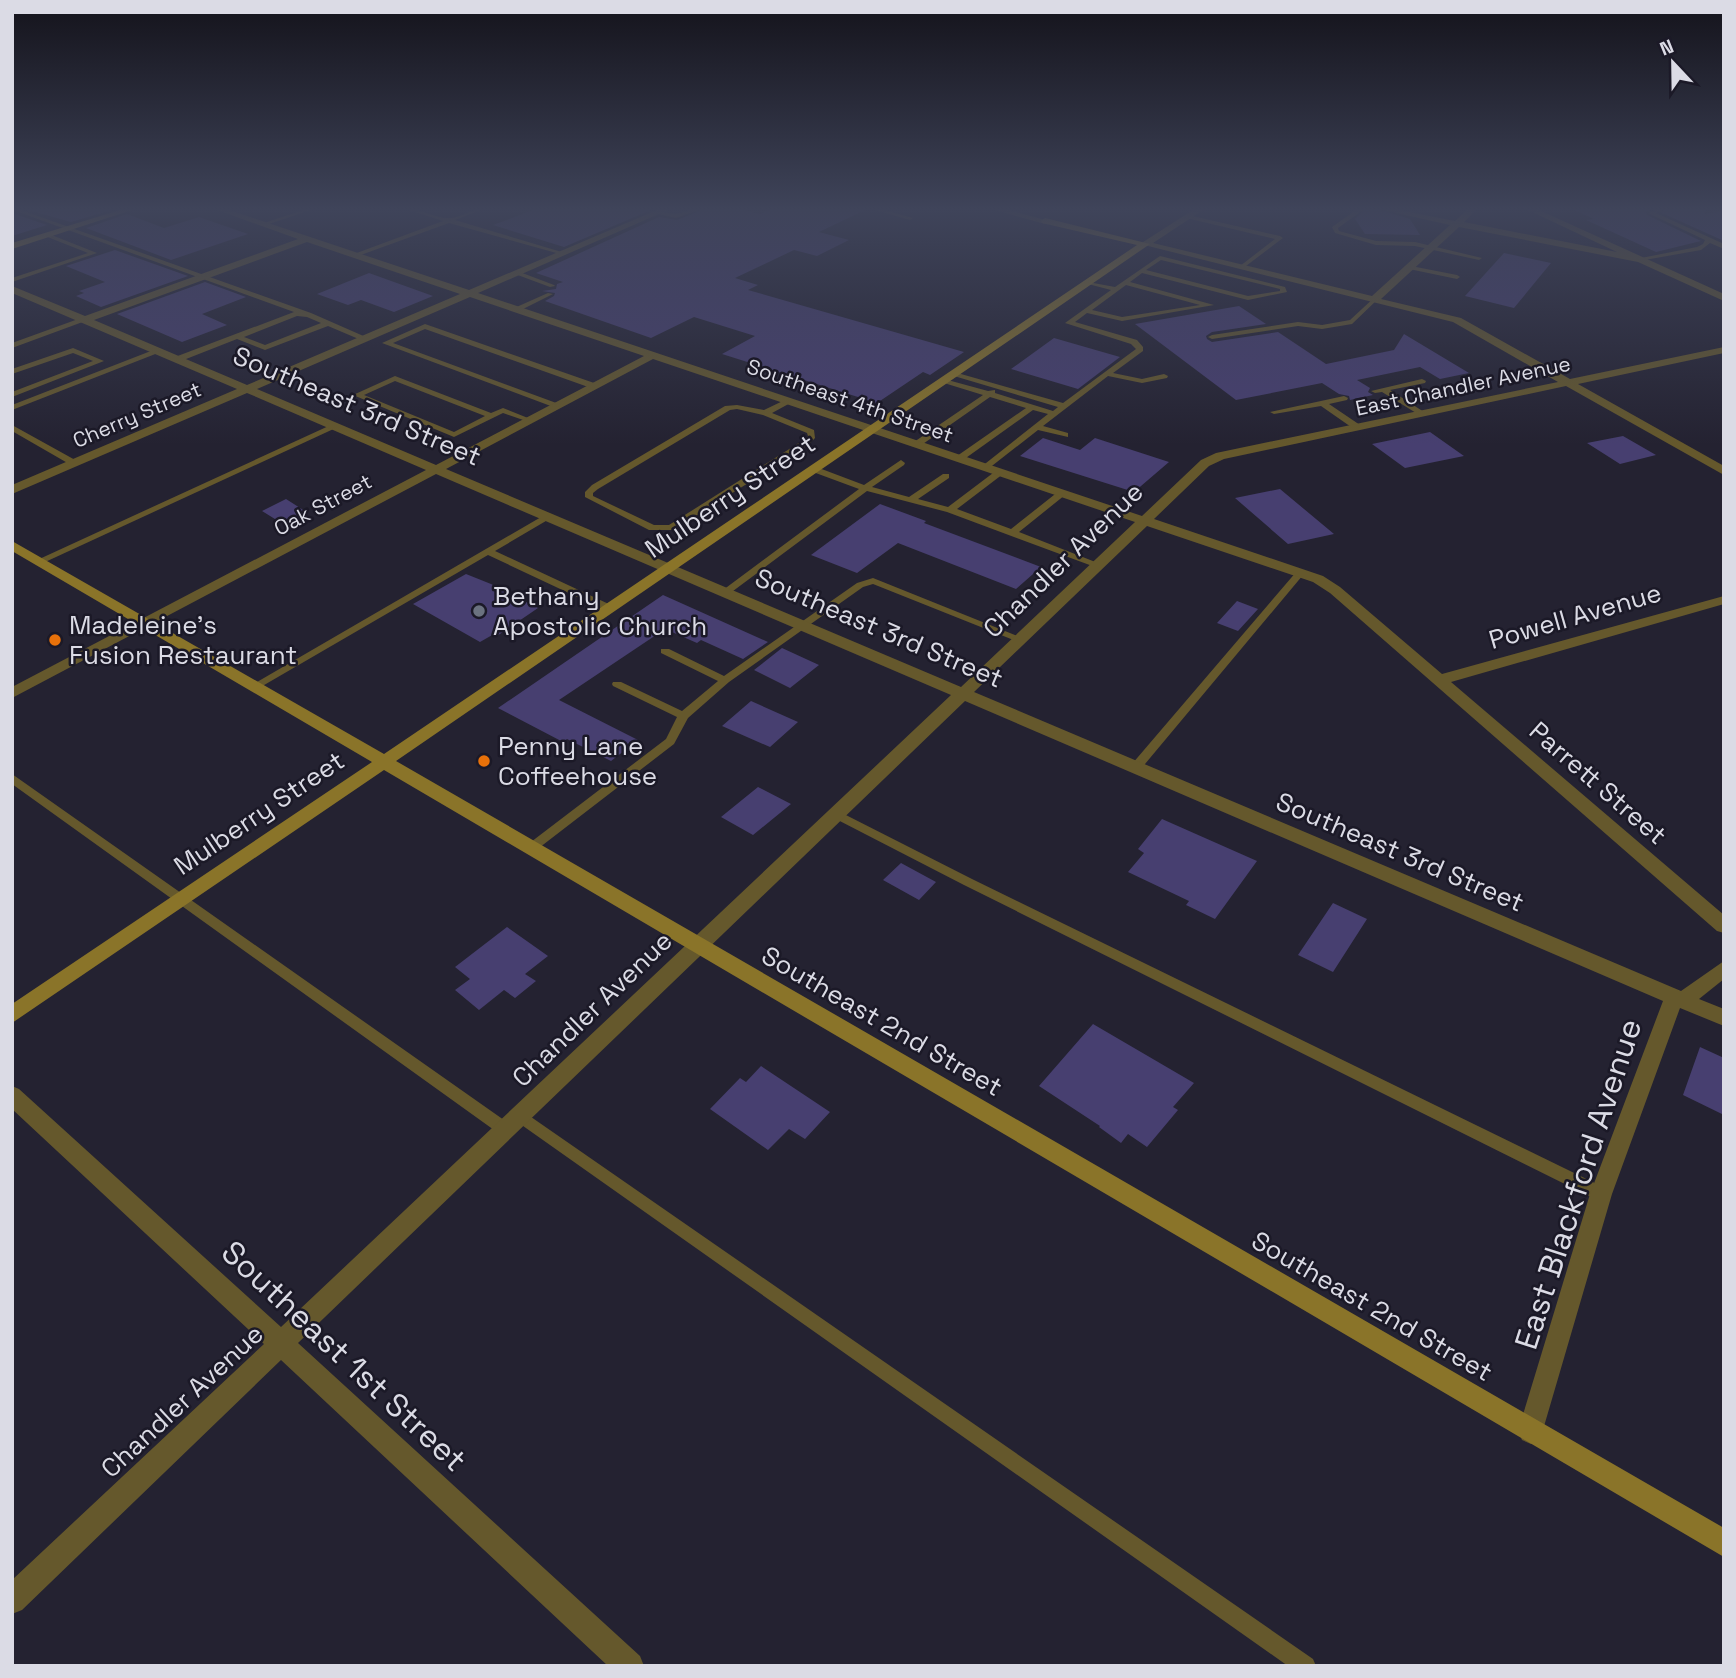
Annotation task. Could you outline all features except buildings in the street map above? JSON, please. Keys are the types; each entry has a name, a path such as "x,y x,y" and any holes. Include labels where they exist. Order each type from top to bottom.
{"street":[{"path":"85,320 170,288"},
{"name":"Southeast 4th Street","path":"455,288 1324,582 1438,680"},
{"name":"Cherry Street","path":"12,490 480,288"},
{"name":"Mulberry Street","path":"12,1015 382,761 1082,288"},
{"path":"1334,288 1457,320 1724,471"},
{"path":"1376,298 1387,288"},
{"path":"1703,288 1724,298"},
{"name":"Southeast 3rd Street","path":"12,289 1724,1018"},
{"name":"East Chandler Avenue","path":"1210,459 1724,350"},
{"name":"Oak Street","path":"12,692 653,355"},
{"name":"Chandler Avenue","path":"12,1600 283,1345 1210,459"},
{"name":"Southeast 2nd Street","path":"12,545 1724,1543"},
{"name":"Powell Avenue","path":"1438,680 1724,600"},
{"name":"Parrett Street","path":"1438,680 1724,926"},
{"path":"1678,999 1724,968"},
{"name":"East Blackford Avenue","path":"1531,1431 1601,1194 1678,999"},
{"name":"Southeast 1st Street","path":"12,1095 630,1666"}],"lane":[{"path":"233,288 364,338"},
{"path":"516,309 551,290 548,288"},
{"path":"1087,311 1122,319 1210,305 1146,288"},
{"path":"1210,288 1248,298 1284,292 1283,288"},
{"path":"985,467 1140,349 1134,342 1069,323 1116,289"},
{"path":"1212,337 1297,324 1322,327 1352,322 1376,298"},
{"path":"178,359 289,316 308,315"},
{"path":"12,346 85,320"},
{"path":"236,336 265,348 328,323"},
{"path":"556,406 386,343 425,326 594,386"},
{"path":"383,330 401,337"},
{"path":"12,372 73,349 100,362 12,395"},
{"path":"12,408 159,351"},
{"path":"1108,374 1142,381 1164,376"},
{"path":"492,416 395,378 357,395 454,435 492,416 503,410 529,421"},
{"path":"952,378 999,387 1064,406"},
{"path":"952,378 989,394 1055,414"},
{"path":"1421,414 1379,390 1422,381"},
{"path":"917,444 999,387"},
{"path":"1273,412 1344,398"},
{"path":"765,413 811,432 812,436 671,528 652,528 589,497 589,492 595,487 728,408 737,407 765,413 790,401"},
{"path":"1322,403 1357,427"},
{"path":"960,458 1032,407"},
{"path":"40,561 336,426"},
{"path":"12,427 74,463"},
{"path":"1038,427 1065,435"},
{"path":"726,592 901,463"},
{"path":"816,470 865,488 950,510 1098,565"},
{"path":"950,510 1000,472"},
{"path":"911,500 946,476"},
{"path":"1012,533 1062,493"},
{"path":"255,686 548,516"},
{"path":"487,551 609,608"},
{"path":"1136,767 1300,573"},
{"path":"531,848 670,741 683,716 725,680 860,585 873,581 1020,639"},
{"path":"665,651 725,680"},
{"path":"617,684 683,716"},
{"path":"12,778 182,898 1306,1666"},
{"path":"836,814 968,882 1601,1194"}],"place":[{"name":"Bethany Apostolic Church","path":"479,611"},
{"name":"Madeleine's Fusion Restaurant","path":"55,640"},
{"name":"Penny Lane Coffeehouse","path":"484,761"}]}
